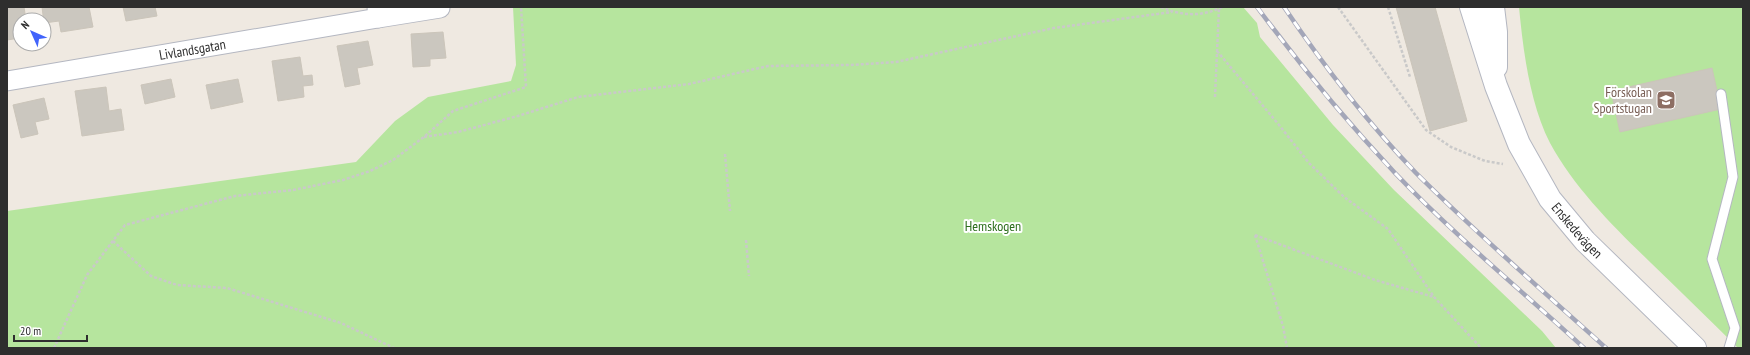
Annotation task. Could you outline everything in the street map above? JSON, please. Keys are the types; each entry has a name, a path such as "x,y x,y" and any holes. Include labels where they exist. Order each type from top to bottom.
{"street":[{"name":"Enskedevägen","path":"1471,7 1496,86 1519,144 1550,199 1585,241 1695,348"},
{"name":"Enskedevägen","path":"1493,7 1496,32 1496,86"},
{"name":"Livlandsgatan","path":"7,81 378,13 440,8"}],"lane":[{"path":"1721,94 1733,177 1721,218 1712,259 1735,328 1729,348"}],"path":[{"path":"54,348 87,275 125,225 235,196 293,190 343,180 370,171 393,160 424,137 453,111 526,87 521,7"},
{"path":"1161,7 1172,12"},
{"path":"1338,7 1426,130 1451,147 1485,161 1509,165"},
{"path":"1388,7 1410,77"},
{"path":"424,137 458,132 578,97 689,84 768,66 851,65 896,62 1054,28 1172,12 1195,15 1221,8 1215,97"},
{"path":"1217,51 1309,163 1344,197 1388,230 1434,297 1481,348"},
{"path":"725,154 730,211"},
{"path":"1286,348 1283,326 1255,235 1375,280 1434,297"},
{"path":"746,240 749,276"},
{"path":"113,241 151,276 177,285 227,288 341,323 394,348"}],"green space":[{"name":"Hemskogen","path":"513,7 1243,7 1257,23 1260,37 1333,125 1394,190 1542,331 1556,348 7,348 7,211 356,162 395,121 428,97 511,81 516,65"},
{"path":"1519,7 1743,7 1743,348 1738,348 1623,236 1583,192 1560,160 1543,128 1532,94 1525,59"}],"building":[{"path":"7,7 24,7 25,12 12,12 12,39 7,40"},
{"path":"42,7 89,7 93,27 61,32 59,21 52,22 52,12 43,12"},
{"path":"123,7 155,7 157,16 126,21"},
{"path":"1396,7 1435,7 1467,121 1430,131"},
{"path":"443,32 446,58 430,59 430,66 413,67 411,34"},
{"path":"368,41 373,65 357,68 360,84 345,87 337,46"},
{"path":"300,57 303,76 312,75 313,85 303,86 304,97 278,101 272,61"},
{"name":"Förskolan Sportstugan","path":"1712,68 1721,109 1620,132 1611,91"},
{"path":"171,79 175,97 145,104 141,85"},
{"path":"238,79 243,102 211,109 206,85"},
{"path":"106,87 109,111 121,109 124,130 82,136 75,91"},
{"path":"44,98 49,119 35,122 38,134 21,138 13,105"}],"railway":[{"path":"1257,7 1324,92 1359,133 1417,196 1584,348"},
{"path":"1284,7 1346,93 1398,154 1439,196 1486,240 1606,348"}],"place":[{"name":"Förskolan Sportstugan","path":"1666,100"}]}
